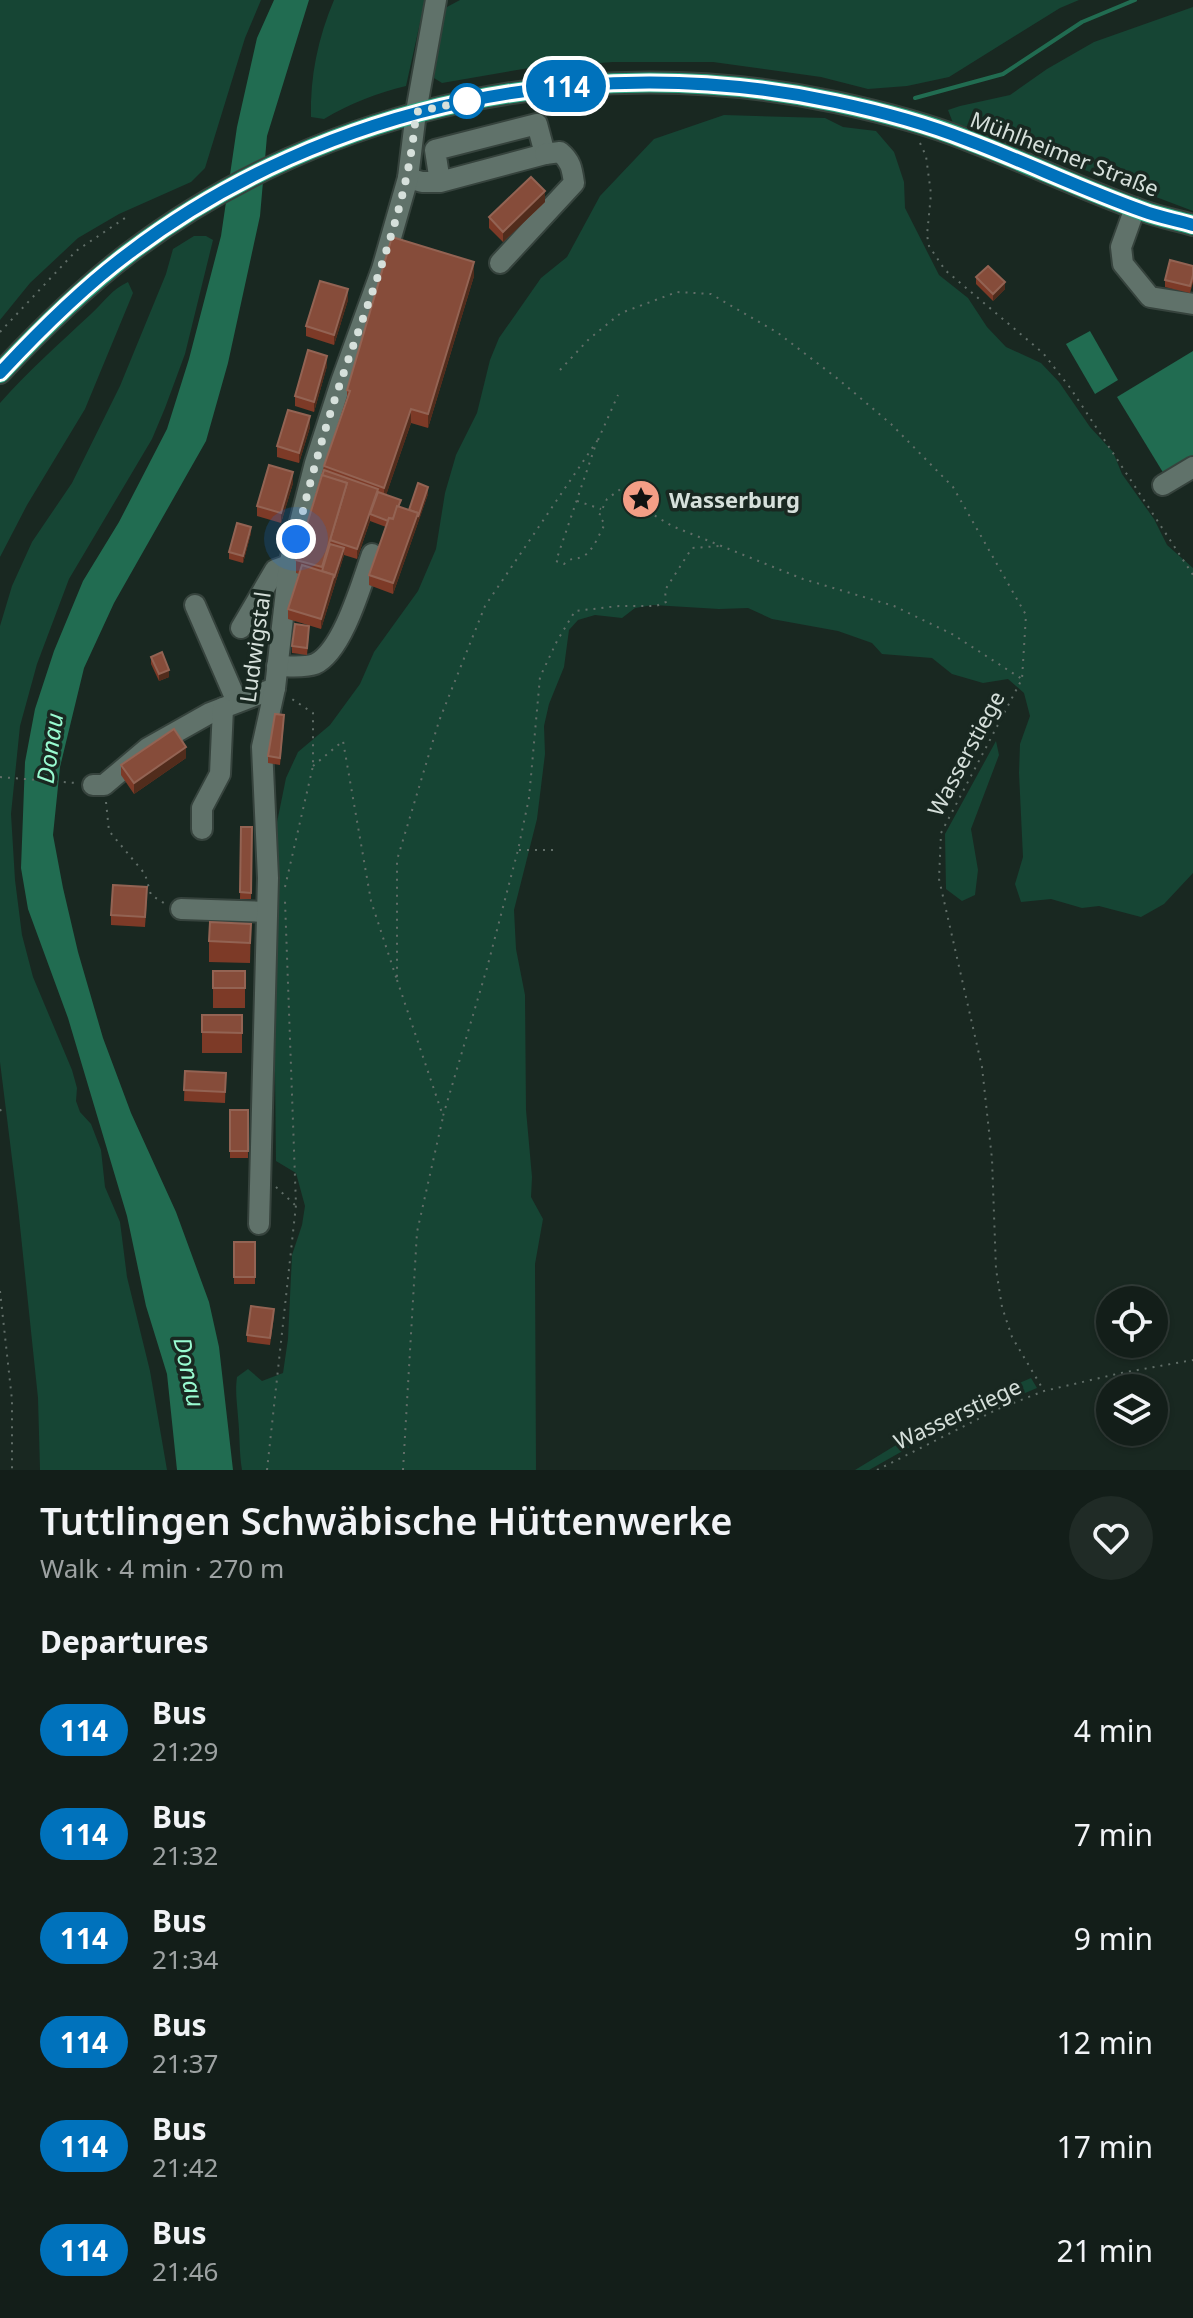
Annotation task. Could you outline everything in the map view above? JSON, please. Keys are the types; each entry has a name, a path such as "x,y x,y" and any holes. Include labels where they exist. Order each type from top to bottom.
{"main road":[{"name":"Mühlheimer Straße","path":"0,373 39,331 130,252 195,208 252,176 359,130 416,112 560,86 654,82 749,88 836,102 963,138 1135,208 1193,225"}],"street":[{"name":"Ludwigstal","path":"259,1224 268,878 262,747 275,688 289,565 315,463 382,269 408,178 436,0"},
{"path":"440,182 435,150 537,124 545,154"},
{"path":"408,178 440,182 560,152 572,167 574,183 500,263"},
{"path":"1135,208 1121,247 1123,264 1150,297 1193,304"},
{"path":"1163,485 1193,467"},
{"path":"277,666 314,664 329,652 339,639 372,554"},
{"path":"241,628 275,570 289,565"},
{"path":"195,605 230,705 220,774 202,808 202,829"},
{"path":"99,785 148,748 230,705 275,688"},
{"path":"181,909 267,912"}],"path":[{"path":"912,123 926,156 931,194 927,235 929,246 945,270 1043,353 1071,389 1193,575"},
{"path":"0,332 76,251 125,218"},
{"name":"Wasserstiege","path":"560,370 589,339 621,313 677,292 711,294 778,333 838,379 891,424 953,487 1026,615 1022,679 941,833 939,879 982,1067 992,1159 996,1269 1002,1307 1012,1337 1044,1391 998,1409 877,1470"},
{"path":"397,980 397,860 439,721 485,606 597,441 618,395"},
{"path":"597,441 556,561 564,564 570,558 581,557 589,551 605,524 599,516 607,499 622,488 634,503 672,526 803,579 894,606 952,634 1022,679"},
{"path":"576,501 602,509"},
{"path":"403,1470 417,1232 443,1116 518,850 529,798 540,677 575,611 656,606 666,602 665,590 692,548 722,546"},
{"path":"267,1470 296,1205 285,890 313,766 313,713 275,688"},
{"path":"313,766 343,741 371,901 443,1116"},
{"path":"0,777 99,785 109,831 145,874 151,895 171,908 181,909"},
{"path":"518,850 553,850"},
{"path":"261,1173 296,1205"},
{"path":"0,1291 12,1400 12,1470"},
{"path":"1044,1391 1193,1360"}],"shaded area":[{"path":"0,0 261,0 245,38 205,168 191,182 119,214 78,238 30,283 0,320"},
{"path":"334,0 425,0 406,86 343,108 324,119 311,117 312,87 319,43"},
{"path":"460,0 1079,0 1060,8 949,77 907,86 868,89 821,77 713,62 613,62 529,68 442,83 434,78 445,8"},
{"path":"1193,7 1193,211 982,131 953,123 948,110 1010,95 1094,42"},
{"path":"724,115 825,118 843,127 876,131 894,152 904,182 905,208 939,275 968,298 987,327 1006,347 1041,363 1059,382 1090,427 1113,452 1122,474 1154,519 1167,545 1193,568 1193,873 1164,904 1141,917 1099,906 1082,908 1051,899 1021,902 1015,884 1023,857 1020,744 1030,716 1024,693 1008,679 983,683 952,674 932,658 882,654 872,643 838,631 772,619 748,608 653,605 635,608 622,618 595,615 578,620 569,630 564,667 544,726 545,754 537,819 514,910 516,949 525,995 526,1110 531,1197 543,1219 535,1264 536,1470 242,1470 237,1377 248,1369 262,1381 283,1373 292,1255 305,1206 296,1173 276,1161 274,980 278,888 274,837 286,778 298,752 330,725 360,684 374,652 418,591 436,549 445,493 456,455 477,413 490,360 499,338 541,278 567,257 600,196 654,139"},
{"path":"194,236 206,236 213,240 185,354 152,439 69,579 37,664 20,726 11,814 22,935 33,977 72,1070 80,1112 91,1124 101,1150 105,1187 120,1222 127,1277 150,1371 167,1470 40,1470 38,1398 0,1062 0,626 12,586 32,542 72,483 120,386 166,274 173,249"},
{"path":"128,282 133,293 85,409 27,505 0,557 0,403 113,292"},
{"path":"996,741 999,755 971,829 978,870 975,895 962,901 946,889 945,834"},
{"path":"1031,1378 1037,1388 947,1426 869,1470 855,1470 942,1417"}],"water":[{"name":"Donau","path":"274,0 309,0 267,136 260,216 228,363 206,441 114,603 84,668 60,767 53,835 78,952 103,1038 131,1113 176,1212 209,1302 219,1347 233,1470 177,1470 167,1374 146,1306 127,1216 68,1018 28,909 21,868 25,762 35,709 54,651 83,581 119,522 167,429 221,236 237,127 257,38"},
{"path":"1090,331 1118,380 1095,394 1066,344"},
{"path":"1193,351 1193,457 1164,474 1117,397"}],"building":[{"path":"531,177 545,191 503,232 489,217"},
{"path":"392,237 474,262 428,414 411,409 384,488 324,466 350,391 347,390"},
{"path":"1170,260 1193,266 1190,286 1165,280"},
{"path":"988,266 1005,282 993,294 976,277"},
{"path":"320,281 348,289 334,335 306,326"},
{"path":"308,350 327,356 314,402 295,396"},
{"path":"288,410 310,416 299,453 277,446"},
{"path":"269,465 293,472 281,513 257,506"},
{"path":"324,470 378,489 357,549 330,540 347,483 322,476"},
{"path":"322,475 347,483 322,567 296,560"},
{"path":"418,483 428,487 418,517 418,513 409,510"},
{"path":"378,492 401,500 393,519 389,518 388,521 370,514"},
{"path":"397,506 418,513 393,583 369,575 389,518 393,519"},
{"path":"237,523 251,527 243,556 229,552"},
{"path":"330,544 344,548 334,578 334,575 322,571"},
{"path":"302,565 334,575 321,619 288,609"},
{"path":"295,624 309,626 307,648 292,646"},
{"path":"162,652 169,670 159,674 151,657"},
{"path":"275,714 284,715 280,758 268,756"},
{"path":"174,729 186,747 134,783 121,765"},
{"path":"241,827 252,827 251,893 240,892"},
{"path":"113,885 147,887 145,917 111,915"},
{"path":"210,922 251,924 250,943 209,941"},
{"path":"213,971 245,971 245,988 213,988"},
{"path":"202,1015 242,1015 242,1033 202,1032"},
{"path":"185,1071 226,1073 225,1092 184,1090"},
{"path":"230,1110 248,1110 248,1151 230,1151"},
{"path":"234,1242 255,1242 255,1277 234,1277"},
{"path":"251,1306 274,1309 270,1338 247,1335"}],"waterway":[{"path":"915,98 1003,74 1082,22 1135,0"}],"bus line":[{"name":"114","path":"0,373 39,331 130,252 195,208 252,176 359,130 416,112 560,86 654,82 705,84 836,102 963,138 1143,211 1193,225"}],"place":[{"name":"Wasserburg","path":"641,499"}],"route":[{"path":"296,539 315,463 382,269 408,178 416,112 477,99 467,101"}]}
